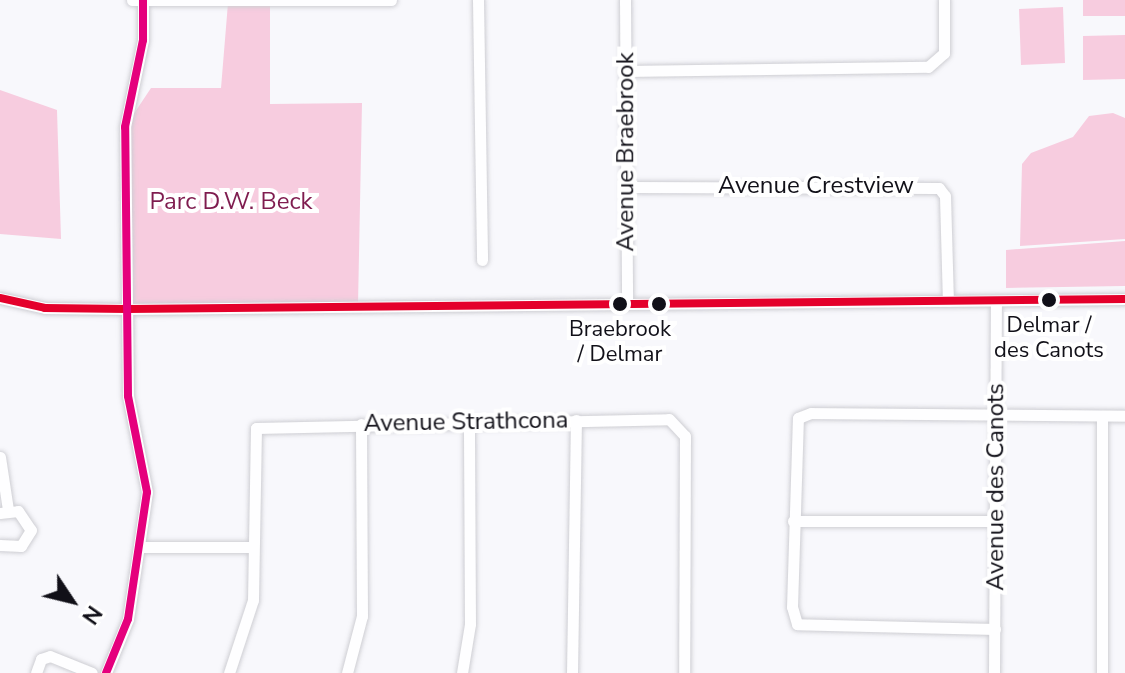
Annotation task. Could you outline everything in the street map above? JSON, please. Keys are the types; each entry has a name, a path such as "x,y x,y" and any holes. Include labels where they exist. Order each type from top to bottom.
{"street":[{"path":"106,673 128,619 147,492 128,396 125,127 143,40 140,1 391,0"},
{"path":"478,0 482,260"},
{"name":"Avenue Braebrook","path":"625,0 627,303"},
{"path":"625,71 928,67 944,53 944,0"},
{"name":"Avenue Crestview","path":"626,187 939,188 945,196 948,301"},
{"path":"0,298 45,308 127,309 1125,299"},
{"name":"Avenue des Canots","path":"994,673 996,301"},
{"path":"995,629 797,624 792,607 798,418 811,413 1125,416"},
{"path":"1102,416 1102,673"},
{"name":"Avenue Strathcona","path":"252,547 255,435 263,424 669,419 685,436 684,673"},
{"path":"572,673 576,420"},
{"path":"462,673 470,624 469,422"},
{"path":"347,673 362,616 361,424"},
{"path":"0,457 4,512 28,518 30,536 15,548 0,545"},
{"path":"793,521 996,521"},
{"path":"139,547 252,547 253,600 229,673"},
{"path":"36,673 41,659 50,656 92,673"}],"green space":[{"path":"1083,0 1125,0 1125,16 1083,16"},
{"name":"Parc D.W. Beck","path":"270,2 270,104 362,103 358,305 127,309 125,127 151,88 221,88 228,3"},
{"path":"1063,7 1065,63 1021,65 1019,9"},
{"path":"1125,35 1125,79 1083,80 1083,36"},
{"path":"0,90 57,110 61,239 0,234"},
{"path":"1113,113 1125,118 1125,239 1020,246 1022,164 1031,153 1073,137 1089,116"},
{"path":"1125,241 1125,286 1006,288 1006,250"}],"transit line":[{"path":"106,673 128,619 147,492 128,396 125,127 143,40 143,0"},
{"path":"0,298 45,308 127,309 1125,299"}],"place":[{"name":"Delmar / des Canots","path":"1049,300"},
{"name":"Braebrook / Delmar","path":"620,304"}]}
